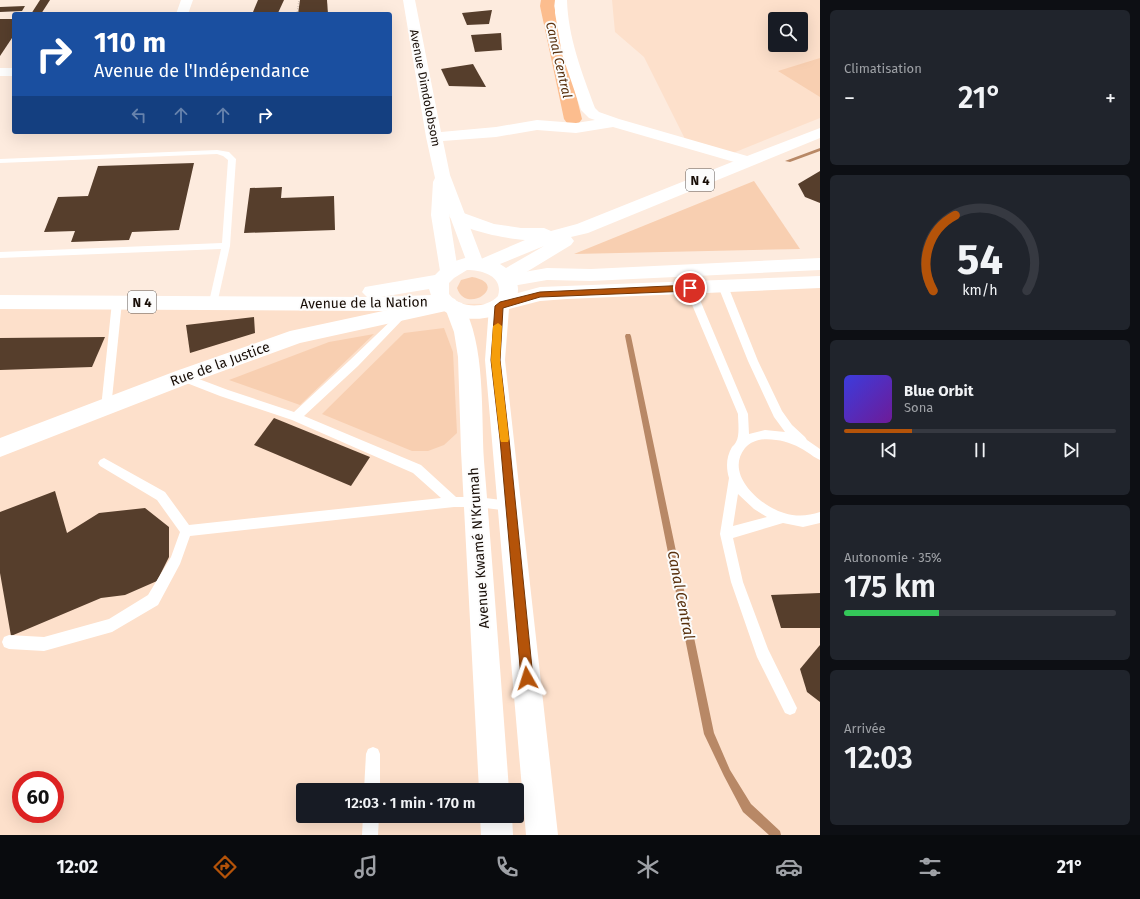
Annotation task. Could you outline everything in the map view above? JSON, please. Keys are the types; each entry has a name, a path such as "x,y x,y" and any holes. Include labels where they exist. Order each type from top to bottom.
{"main road":[{"path":"183,12 187,0"},
{"name":"Avenue Dimdolobsom","path":"409,0 442,175 479,265"},
{"path":"561,0 561,13 569,54 588,110 594,115 614,122 748,161"},
{"path":"0,72 12,72"},
{"path":"434,137 496,132 537,125 576,128 614,122"},
{"name":"N 4","path":"444,276 465,264 479,265 522,247 559,234 582,229 820,133"},
{"name":"Avenue Dimdolobsom","path":"442,175 440,215 444,276"},
{"path":"458,216 479,226 499,232 520,235 559,234"},
{"name":"N 4","path":"505,279 582,229"},
{"path":"505,279 547,274 591,275 820,264"},
{"path":"479,265 492,268 505,279 509,292 501,305 495,360 542,835"},
{"path":"444,276 440,289 449,304"},
{"name":"Avenue de la Nation","path":"283,304 444,276"},
{"path":"501,305 540,294 820,282"},
{"name":"Avenue de la Nation","path":"0,302 449,304"},
{"name":"N 4","path":"449,304 473,312 482,312 501,305"},
{"name":"Rue de la Justice","path":"0,448 184,377 297,336 338,326 402,315 449,304"},
{"name":"Avenue Kwamé N'Krumah","path":"449,304 464,332 468,357 472,451 465,502 493,783"},
{"path":"496,823 497,835"}],"lane":[{"path":"0,161 217,152 226,154 232,159 226,246 214,302"},
{"path":"0,255 226,246"},
{"path":"723,286 753,361 778,414 788,428 806,445 820,455"},
{"path":"690,288 743,414 744,427 742,443"},
{"path":"106,408 117,302"},
{"path":"296,417 354,363 402,315"},
{"path":"184,377 224,393 296,417 417,469 465,502"},
{"path":"806,445 786,437 769,434 754,436 742,443 735,452 732,467 735,478 743,492 765,510 783,518 797,521 820,518"},
{"path":"104,463 161,496 186,531"},
{"path":"735,478 726,534 737,582 762,652 790,708"},
{"path":"186,531 465,502 510,506"},
{"path":"726,534 783,518"},
{"path":"10,642 44,644 112,625 153,600 176,560 186,531"},
{"path":"372,783 373,754"},
{"path":"370,823 370,835"}],"path":[{"path":"297,12 299,0"}],"shaded area":[{"path":"612,0 820,0 820,118 733,153 685,139 644,57 615,32"},
{"path":"820,58 820,97 778,71"},
{"path":"754,181 800,249 574,254"},
{"path":"472,277 483,281 487,286 487,291 476,299 469,299 462,296 457,288 461,280"},
{"path":"820,282 820,835 0,835 0,302 503,304 540,294"},
{"path":"444,328 453,352 457,433 444,445 428,451 412,451 322,414 404,333"},
{"path":"374,334 300,405 229,380 329,342"}],"building":[{"path":"40,0 50,0 42,12 32,12"},
{"path":"258,0 284,0 278,12 253,12"},
{"path":"300,0 327,0 328,12 298,12"},
{"path":"25,6 22,11 0,12 0,7"},
{"path":"492,10 489,24 467,25 462,13"},
{"path":"0,19 12,19 12,38 0,56"},
{"path":"501,33 502,50 475,52 471,35"},
{"path":"473,64 486,87 449,86 441,69"},
{"path":"194,163 179,230 132,232 129,240 71,242 75,231 44,232 58,197 88,196 98,166"},
{"path":"820,171 820,203 805,197 798,184"},
{"path":"282,187 281,198 334,196 335,230 244,233 250,188"},
{"path":"254,317 255,333 190,353 186,325"},
{"path":"105,337 92,367 0,370 0,338"},
{"path":"274,418 370,457 351,486 254,445"},
{"path":"55,491 67,533 99,513 145,508 169,527 169,557 157,581 125,595 101,598 11,636 0,573 0,512"},
{"path":"820,593 820,628 781,628 771,595"},
{"path":"820,645 820,702 807,692 800,669"}],"waterway":[{"name":"Canal Central","path":"548,0 547,6 573,119"},
{"path":"788,161 820,149"},
{"name":"Canal Central","path":"628,336 709,734 727,773 747,808 776,835"}],"slow traffic":[{"path":"498,326 495,360 504,439"}],"route":[{"path":"527,678 495,360 499,306 540,294 690,288"}]}
